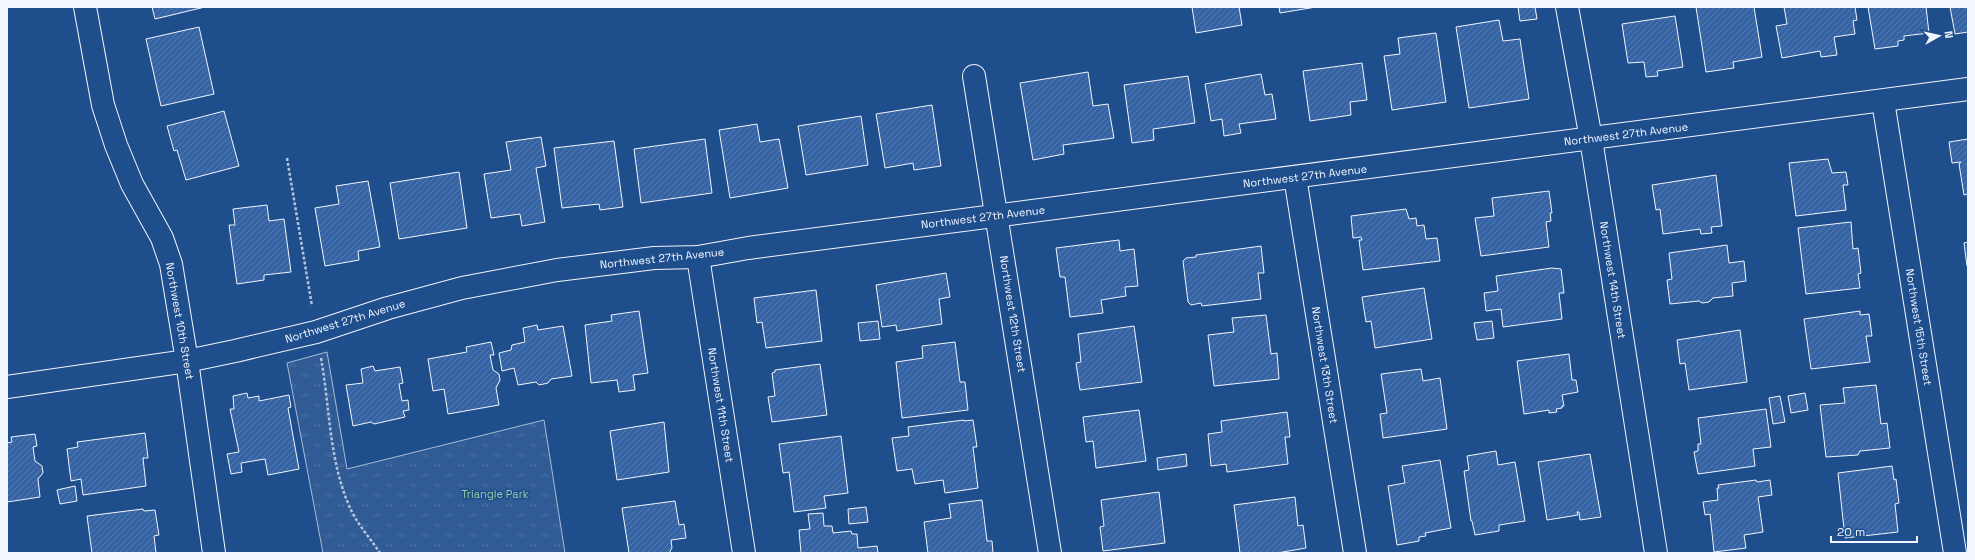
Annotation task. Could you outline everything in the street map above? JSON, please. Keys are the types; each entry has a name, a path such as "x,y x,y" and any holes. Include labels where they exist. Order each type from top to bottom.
{"street":[{"name":"Northwest 10th Street","path":"85,7 103,105 116,146 132,184 162,238 171,264 187,360 214,553"},
{"name":"Northwest 14th Street","path":"1567,7 1591,139 1656,553"},
{"name":"Northwest 12th Street","path":"974,76 998,216 1050,553"},
{"name":"Northwest 27th Avenue","path":"7,387 187,360 316,332 388,308 462,288 556,270 654,258 698,257 748,248 1968,89"},
{"name":"Northwest 15th Street","path":"1883,101 1955,553"},
{"name":"Northwest 13th Street","path":"1295,177 1355,553"},
{"name":"Northwest 11th Street","path":"698,257 744,553"}],"path":[{"path":"287,158 316,332 327,414 339,476 351,511 380,553"}],"green space":[{"name":"Triangle Park","path":"327,352 347,469 544,420 565,553 323,553 287,363"}],"building":[{"path":"152,7 205,7 155,19"},
{"path":"1192,7 1239,7 1242,25 1196,33"},
{"path":"1279,7 1316,7 1280,13"},
{"path":"1518,7 1535,7 1537,19 1520,21"},
{"path":"1696,7 1754,7 1762,57 1733,62 1734,68 1706,72"},
{"path":"1784,7 1855,7 1857,20 1853,21 1855,34 1834,37 1837,55 1821,57 1820,51 1782,58 1776,26 1787,24"},
{"path":"1868,7 1926,7 1929,33 1904,36 1904,40 1898,41 1898,46 1875,49"},
{"path":"1950,7 1968,7 1968,32 1955,34"},
{"path":"1675,16 1683,67 1657,71 1658,76 1646,77 1644,62 1628,63 1622,24"},
{"path":"1499,20 1503,41 1520,39 1529,99 1469,108 1456,27"},
{"path":"199,27 214,94 161,106 146,39"},
{"path":"1436,33 1446,102 1392,110 1384,56 1400,54 1398,38"},
{"path":"1362,63 1367,100 1350,102 1351,115 1310,121 1303,71"},
{"path":"1088,72 1093,106 1108,104 1114,138 1063,145 1064,154 1033,160 1020,83"},
{"path":"1261,74 1265,95 1272,94 1276,119 1239,124 1241,133 1224,136 1222,119 1211,121 1205,84"},
{"path":"1188,76 1195,123 1153,129 1154,140 1132,143 1124,85"},
{"path":"932,105 941,166 914,170 913,163 885,168 876,114"},
{"path":"224,111 239,166 186,180 177,150 174,151 167,126"},
{"path":"861,116 868,165 806,175 798,126"},
{"path":"757,124 760,142 779,139 788,188 730,198 719,130"},
{"path":"541,137 546,166 536,168 545,222 522,226 520,214 491,218 484,174 511,170 506,142"},
{"path":"705,139 712,193 641,203 634,149"},
{"path":"1968,139 1968,194 1964,195 1959,164 1961,162 1952,163 1949,142"},
{"path":"614,141 623,207 600,210 599,204 562,208 554,148"},
{"path":"1828,159 1832,173 1846,172 1848,185 1843,185 1846,210 1796,216 1789,163"},
{"path":"459,172 467,228 399,239 390,183"},
{"path":"1716,175 1722,226 1711,227 1712,233 1701,234 1700,229 1663,234 1660,209 1656,210 1652,185"},
{"path":"368,181 380,247 358,251 359,260 325,266 315,208 339,204 336,186"},
{"path":"1549,191 1552,213 1550,213 1551,221 1546,222 1549,247 1481,256 1475,218 1494,216 1492,198"},
{"path":"267,205 269,221 284,219 291,272 264,275 264,280 237,284 229,225 235,225 233,209"},
{"path":"1406,209 1409,219 1416,218 1417,226 1424,225 1426,239 1437,238 1440,261 1363,270 1359,240 1362,240 1361,237 1353,238 1351,216"},
{"path":"1851,222 1853,249 1858,248 1861,273 1858,274 1860,288 1806,294 1798,228"},
{"path":"1119,240 1120,251 1134,249 1138,286 1125,287 1126,296 1101,300 1103,313 1070,317 1065,277 1060,277 1056,248"},
{"path":"1968,242 1968,266 1967,266 1964,243"},
{"path":"1727,245 1729,263 1744,261 1746,281 1732,283 1733,296 1713,298 1709,302 1702,303 1699,301 1670,304 1667,280 1672,279 1669,253"},
{"path":"1261,246 1264,273 1258,273 1261,299 1202,306 1201,303 1191,305 1188,302 1183,261 1186,258 1196,257 1196,255"},
{"path":"1552,268 1561,269 1564,293 1559,293 1562,319 1503,327 1501,309 1486,311 1484,293 1498,291 1496,276"},
{"path":"946,273 950,297 939,299 942,324 897,331 896,325 882,327 876,285"},
{"path":"1424,288 1432,339 1375,348 1371,321 1366,322 1362,297"},
{"path":"816,290 822,341 766,348 762,322 757,323 754,298"},
{"path":"639,311 648,373 633,375 635,390 619,392 617,380 591,383 585,325 612,321 611,315"},
{"path":"1860,311 1860,315 1869,314 1872,336 1866,336 1870,362 1811,369 1804,319"},
{"path":"1266,315 1271,354 1277,353 1279,379 1214,386 1208,335 1234,332 1232,318"},
{"path":"878,321 880,339 860,341 858,323"},
{"path":"1492,321 1494,338 1477,340 1474,323"},
{"path":"537,325 538,330 563,326 572,376 551,379 548,383 539,385 536,382 518,385 514,368 502,371 499,353 511,350 512,345 525,342 523,328"},
{"path":"1134,326 1142,382 1080,390 1076,363 1081,362 1078,334"},
{"path":"1740,330 1747,382 1689,390 1685,363 1680,364 1677,340"},
{"path":"491,342 494,355 490,355 493,370 499,374 500,380 496,388 499,405 448,414 444,389 433,391 428,359 467,352 466,347"},
{"path":"955,342 960,382 965,382 968,410 902,418 896,362 923,358 922,346"},
{"path":"1569,354 1572,380 1576,380 1578,392 1562,395 1564,406 1556,409 1557,412 1549,413 1549,410 1524,414 1517,361"},
{"path":"820,364 827,415 772,422 768,397 775,396 772,373 775,372 775,370"},
{"path":"373,366 375,371 400,367 403,383 399,384 402,401 408,400 409,410 403,411 405,417 374,424 371,422 353,426 346,385 363,383 361,369"},
{"path":"1421,369 1423,381 1440,378 1447,429 1383,438 1380,414 1387,413 1381,374"},
{"path":"1876,385 1881,424 1887,423 1890,448 1860,451 1858,455 1826,457 1820,405 1845,403 1843,388"},
{"path":"247,393 248,398 259,396 259,401 289,395 291,407 288,408 299,469 268,475 265,459 241,463 242,472 231,474 227,454 239,452 230,409 234,409 233,396"},
{"path":"1805,393 1808,410 1791,413 1788,396"},
{"path":"1780,396 1785,422 1773,424 1769,398"},
{"path":"1766,409 1771,447 1753,449 1755,466 1698,474 1694,452 1698,451 1698,444 1701,444 1698,418"},
{"path":"1139,410 1146,461 1096,468 1093,441 1086,442 1083,417"},
{"path":"1287,412 1290,437 1285,437 1288,464 1227,472 1226,464 1211,466 1208,434 1222,432 1221,421"},
{"path":"973,420 977,447 973,447 978,488 945,493 943,480 915,484 912,469 897,471 892,438 909,436 908,427"},
{"path":"664,422 669,472 617,480 610,431"},
{"path":"145,433 148,458 143,458 146,486 83,495 81,479 71,481 67,449 78,447 77,442"},
{"path":"35,434 37,446 33,447 35,461 42,466 43,473 38,479 40,497 7,502 7,443 12,442 11,437"},
{"path":"841,436 848,493 824,496 826,508 794,512 789,472 783,473 779,444"},
{"path":"1496,451 1498,465 1515,462 1525,521 1499,525 1499,531 1475,535 1471,521 1464,471 1469,470 1467,456"},
{"path":"1186,454 1187,466 1158,470 1157,458"},
{"path":"1590,454 1601,517 1580,520 1579,512 1577,512 1578,515 1547,520 1538,462"},
{"path":"1440,460 1451,528 1425,533 1426,536 1419,537 1419,541 1397,545 1388,486 1405,483 1402,466"},
{"path":"1892,466 1894,480 1896,479 1899,503 1895,504 1898,532 1845,538 1838,473"},
{"path":"1756,480 1757,482 1770,480 1772,495 1758,497 1763,532 1744,535 1746,548 1714,552 1710,514 1705,515 1703,502 1718,500 1718,485"},
{"path":"75,486 77,501 60,504 57,490"},
{"path":"1159,492 1165,543 1103,551 1100,527 1104,526 1101,500"},
{"path":"1295,497 1298,526 1303,525 1306,548 1277,553 1240,553 1234,505"},
{"path":"982,500 987,541 992,541 993,553 928,553 924,522 951,518 949,504"},
{"path":"675,501 679,525 684,524 686,538 671,540 672,548 669,553 629,553 622,508"},
{"path":"866,507 868,522 849,524 848,509"},
{"path":"143,509 144,511 155,510 159,535 154,536 156,553 92,553 87,516"},
{"path":"823,513 824,526 832,526 833,533 851,531 852,534 857,534 858,548 877,546 878,553 801,553 799,530 810,529 808,514"}]}
